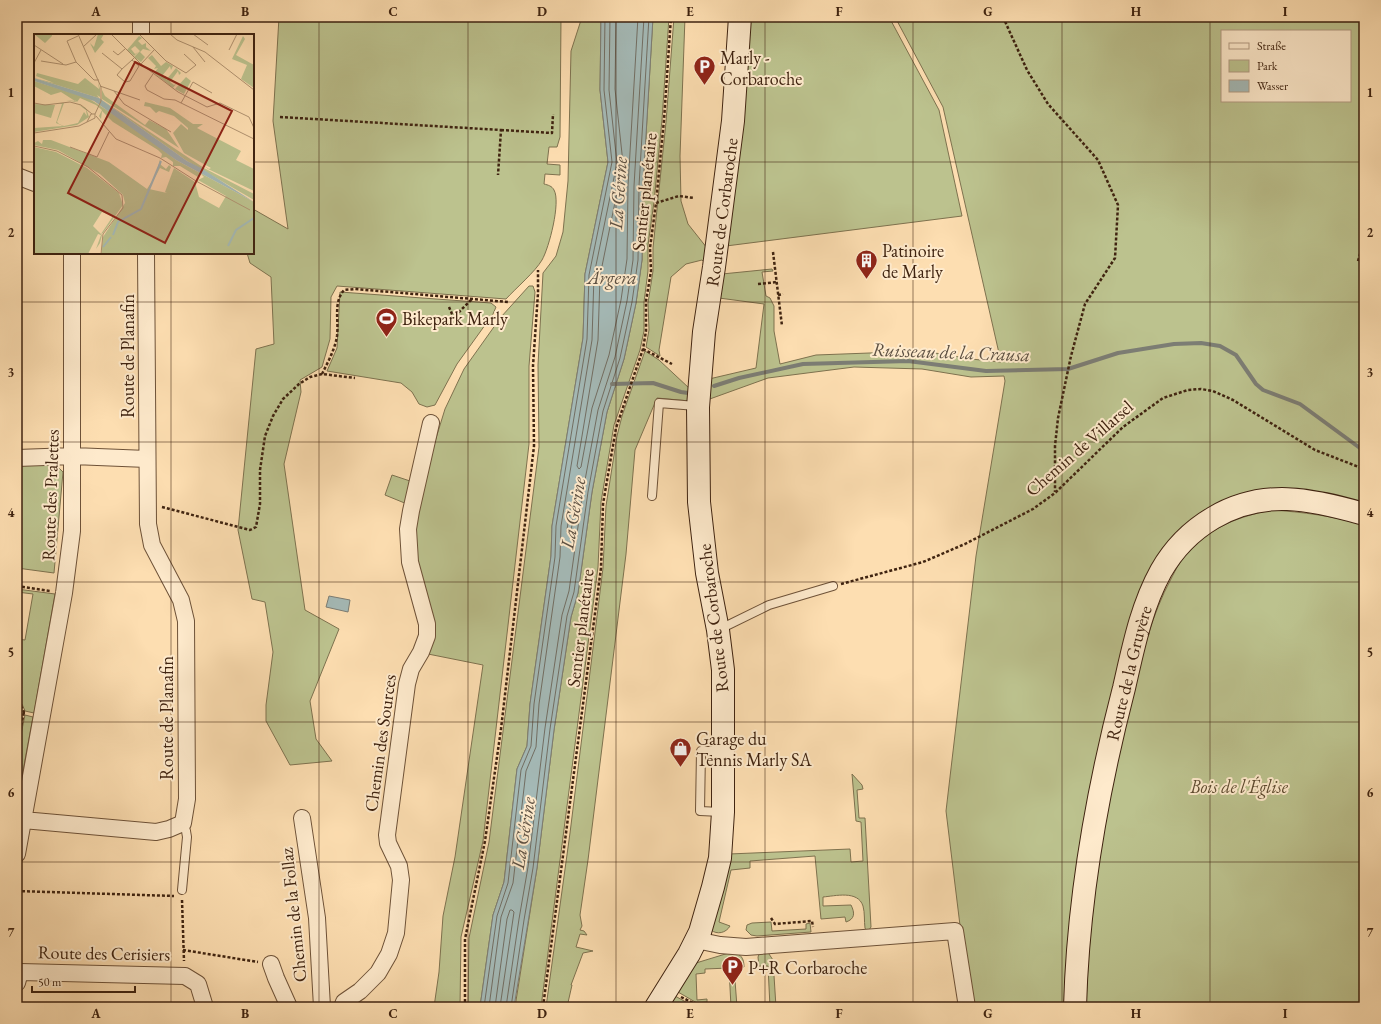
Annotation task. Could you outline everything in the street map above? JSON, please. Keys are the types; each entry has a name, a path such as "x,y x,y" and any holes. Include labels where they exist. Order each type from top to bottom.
{"street":[{"path":"141,17 142,34"},
{"name":"Route de Corbaroche","path":"662,998 700,932 720,858 723,812 723,670 718,630 707,574 699,502 698,407 704,332 733,121 740,17"},
{"path":"17,176 34,183"},
{"name":"Route des Pralettes","path":"17,854 64,593 72,531 72,254"},
{"name":"Route de Planafin","path":"146,254 148,524 152,545 182,600 186,621 187,799 183,823"},
{"name":"Chemin des Sources","path":"342,1007 344,1002 360,991 378,973 389,954 396,933 401,880 399,866 388,843 387,835 407,684 411,669 421,652 427,636 427,624 410,562 408,529 431,423"},
{"path":"17,458 73,456 147,459"},
{"name":"Route de la Gruyère","path":"1075,1007 1076,964 1090,843 1108,748 1144,611 1154,586 1167,562 1180,545 1205,523 1227,511 1258,501 1283,498 1296,499 1333,505 1364,514"},
{"name":"Chemin de la Follaz","path":"302,818 317,918 322,1007"},
{"path":"23,820 156,832 169,829 183,823"},
{"path":"696,940 720,945 746,947 955,931 967,1007"},
{"name":"Chemin de la Follaz","path":"271,964 289,1007"},
{"name":"Route des Cerisiers","path":"17,983 20,972 185,976 198,984 205,1007"}],"lane":[{"path":"652,496 659,403 698,407"},
{"path":"718,630 769,605 833,586"},
{"path":"182,890 187,837 183,823"}],"path":[{"name":"Sentier planétaire","path":"544,1007 601,568 603,504 616,428 643,349 646,331 646,301 651,271 650,248 664,120 671,17"},
{"path":"1003,17 1027,70 1048,104 1098,160 1118,204 1115,258 1085,304 1070,356 1057,425 1055,446 1055,493"},
{"path":"280,117 552,133 553,114"},
{"path":"498,175 501,130"},
{"path":"656,202 679,196 694,198"},
{"path":"1358,261 1364,241"},
{"path":"773,252 782,326"},
{"path":"465,1007 465,938 488,826 533,460 533,366 538,270"},
{"path":"758,284 777,282"},
{"path":"322,374 337,336 339,296 344,290 508,302"},
{"path":"778,295 783,294"},
{"path":"449,307 454,315 473,299"},
{"path":"643,349 672,364"},
{"path":"148,504 250,530 256,527 260,504 260,470 264,436 283,399 299,384 310,377 322,374 355,378"},
{"name":"Chemin de Villarsel","path":"833,586 923,562 965,544 1034,509 1055,493 1123,427 1164,398 1188,390 1201,389 1213,391 1227,397 1315,450 1364,469"},
{"path":"17,586 64,593"},
{"path":"17,745 24,712"},
{"path":"17,891 182,896 185,976"},
{"path":"771,918 775,924 812,921 814,942"},
{"path":"183,950 271,964"},
{"path":"662,998 697,1005 715,1004"}],"green space":[{"path":"279,17 561,17 560,137 557,147 549,147 547,164 560,165 560,175 545,174 544,184 548,185 554,190 556,204 551,236 545,254 539,265 506,299 337,286 331,297 330,339 322,367 300,380 301,392 284,464 305,610 339,629 310,701 316,739 332,761 290,765 266,721 266,705 273,652 265,602 252,599 238,530 256,349 274,344 271,277 250,263 247,254 254,254 254,210 288,229 273,121"},
{"path":"582,17 601,17 600,90 608,162 585,274 583,338 552,526 551,556 530,704 527,746 517,769 504,882 493,915 480,1007 468,1007 469,938 489,842 539,447 538,365 543,273 556,256 563,232 568,181 571,51"},
{"path":"653,17 669,17 662,120 648,245 648,271 644,302 644,331 640,350 614,425 601,502 598,567 541,1007 515,1007 537,868 554,730 571,617 578,593 592,492 607,412 624,359 636,303 642,260 643,186"},
{"path":"674,17 685,17 680,156 681,201 688,224 707,248 704,262 702,260 686,264 671,277 659,350 660,356 646,347 649,330 648,303 653,271 653,248 666,122"},
{"path":"750,17 889,17 939,110 962,216 726,246"},
{"path":"895,17 1364,17 1364,506 1253,493 1145,585 1069,1007 970,1007 946,811 976,556 1005,381 1004,376 971,377 922,369 854,367 768,378 707,400 709,379 756,368 764,304 719,298 722,274 772,269 773,271 762,272 766,296 770,298 774,306 774,331 780,364 816,355 923,351 971,359 1001,362 943,107"},
{"path":"529,286 533,286 535,292 529,366 529,444 483,841 461,937 460,1007 434,1007 439,972 443,916 455,857 483,665 428,654 415,561 413,528 425,474 445,409 464,369 501,317"},
{"name":"Bikepark Marly","path":"340,292 491,303 496,307 493,314 457,364 435,405 427,407 419,404 412,392 401,383 327,371 337,348"},
{"path":"645,351 659,360 689,388 690,401 657,398 635,450 626,554 580,915 582,926 580,930 584,931 587,935 580,934 576,947 593,951 583,953 571,985 567,1007 546,1007 570,833 603,568 606,506 617,436 622,416"},
{"path":"54,463 63,472 54,573 17,568 17,464"},
{"path":"392,475 413,482 407,504 385,495"},
{"name":"Bois de l'Église","path":"1271,510 1318,515 1364,525 1364,1007 1086,1007 1091,927 1101,848 1108,808 1133,691 1144,648 1158,606 1182,559 1200,541 1218,528 1228,523"},
{"path":"17,589 55,594 34,713 25,711 22,704 17,703 17,639 25,640 33,594 17,592"},
{"path":"25,715 33,717 17,803 17,748"},
{"path":"852,774 862,785 863,789 857,790 859,818 865,818 871,927 869,930 866,930 865,928 863,906 860,901 851,896 840,895 823,897 823,906 851,905 854,913 853,917 849,921 846,922 845,917 821,919 815,856 750,861 750,868 731,870 719,922 730,926 721,932 713,932 711,930 729,854 850,849 851,862 863,861 861,822 856,821"},
{"path":"771,922 772,931 806,929 806,924 810,923 811,932 757,936 751,935 746,930 747,925 752,923"},
{"path":"767,951 773,960 776,1007 770,1007 768,966 759,966 758,957 760,952"},
{"path":"732,952 738,954 743,959 744,964 744,967 734,967 737,1007 731,1007 729,968 705,969 705,973 696,974 697,1000 707,999 707,1002 697,1003 678,992 696,963"},
{"path":"675,996 695,1007 667,1007"}],"water":[{"name":"Ärgera","path":"601,17 653,17 643,186 642,260 636,303 624,359 607,412 592,492 578,593 571,617 554,730 537,868 514,1007 480,1007 493,915 504,882 517,769 527,746 530,704 551,556 552,526 583,338 585,274 608,162 600,90"},
{"path":"329,596 350,600 348,612 326,607"}],"waterway":[{"name":"Ruisseau de la Crausa","path":"714,386 739,378 803,364 908,361 986,371 1068,369 1118,353 1174,344 1201,343 1220,346 1236,355 1256,384 1263,390 1300,404 1364,451"},
{"name":"Ruisseau de la Crausa","path":"612,384 653,383 688,393"}],"place":[{"name":"Marly - Corbaroche","path":"705,86"},
{"name":"Patinoire de Marly","path":"866,280"},
{"name":"Bikepark Marly","path":"387,338"},
{"name":"Garage du Tennis Marly SA","path":"681,768"},
{"name":"P+R Corbaroche","path":"733,986"}],"water label":[{"name":"La Gérine","path":"618,193"},
{"name":"La Gérine","path":"573,513"},
{"name":"La Gérine","path":"523,833"}]}
